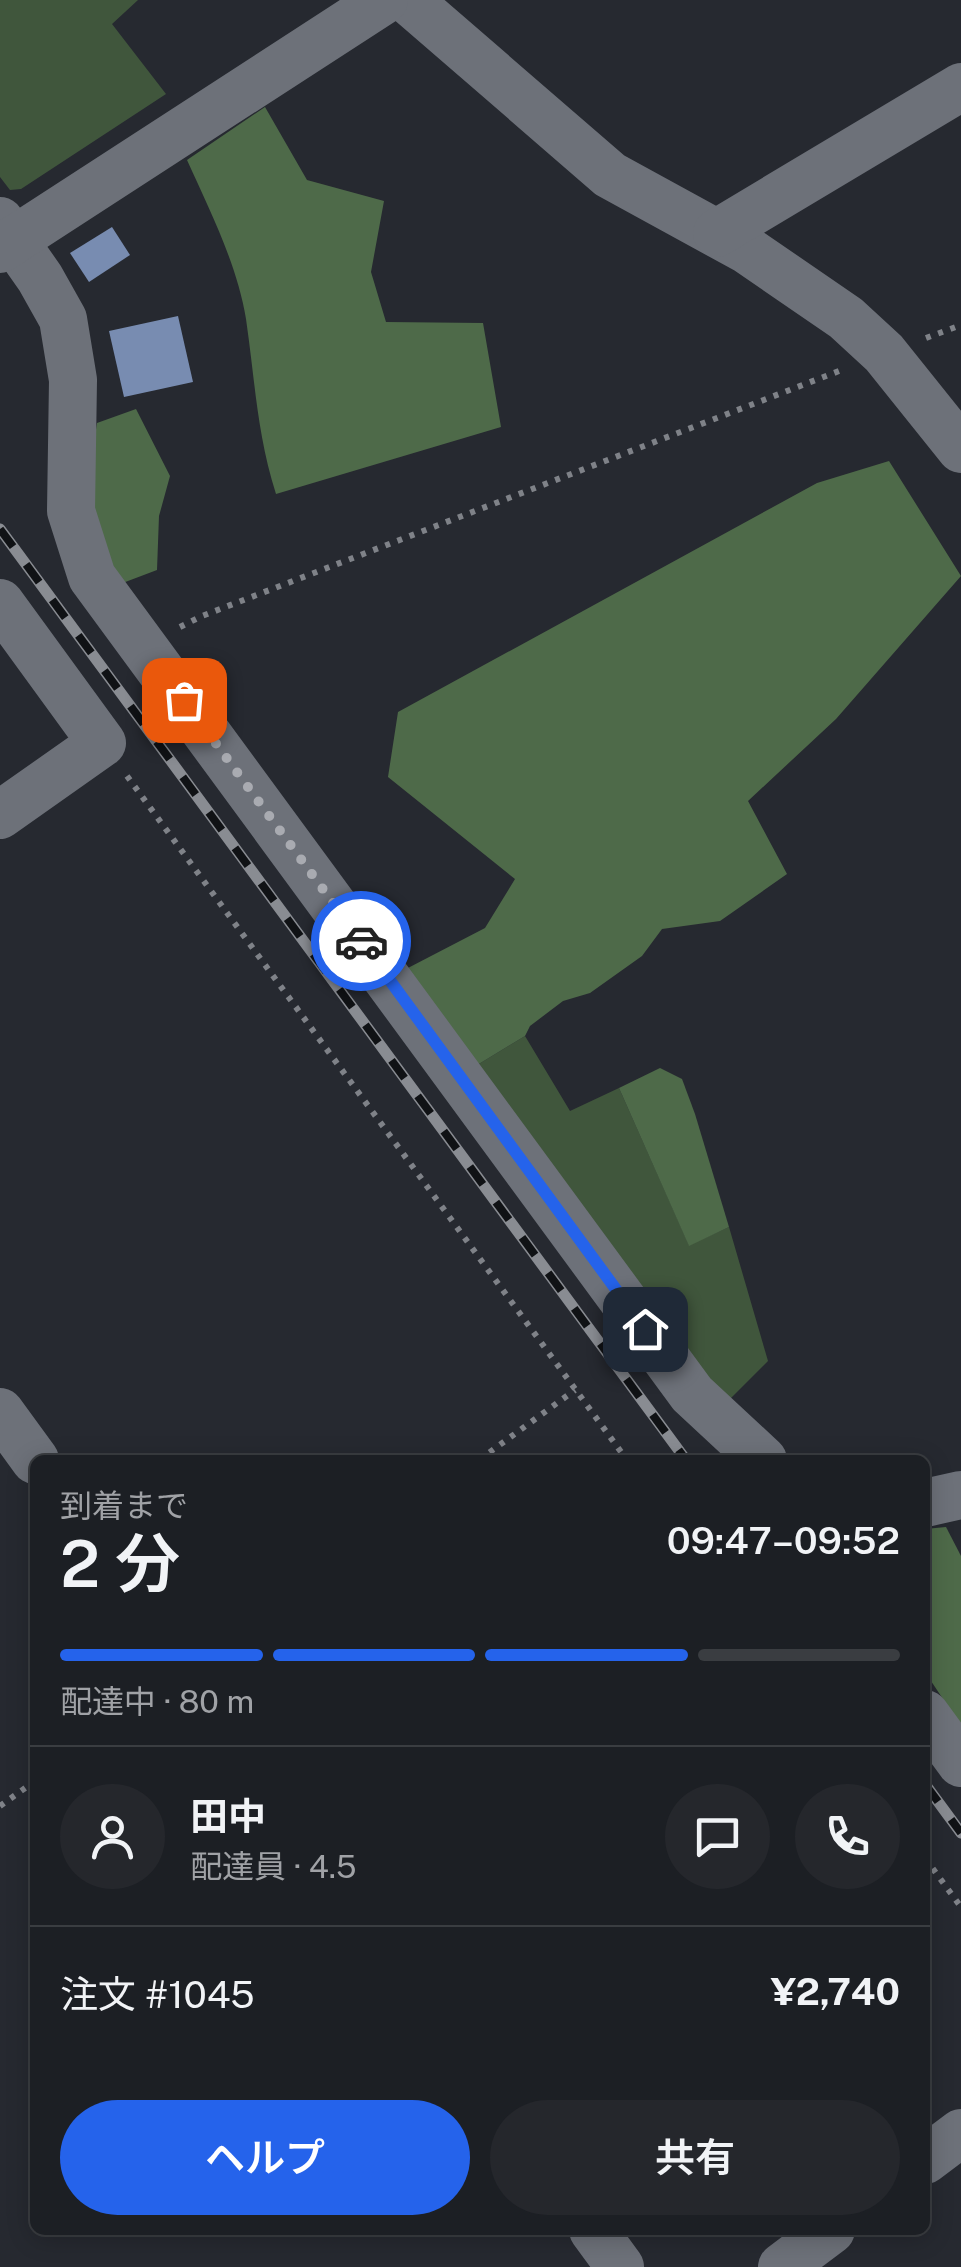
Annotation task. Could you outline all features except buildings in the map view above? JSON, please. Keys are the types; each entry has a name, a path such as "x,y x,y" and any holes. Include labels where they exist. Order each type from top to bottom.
{"street":[{"path":"384,0 5,237 63,319 72,380 71,512 92,577 692,1394 758,1455"},
{"path":"408,0 610,175 717,233 846,318 884,353 961,449"},
{"path":"717,233 961,87"},
{"path":"0,603 102,743 0,815"},
{"path":"0,1412 31,1455"},
{"path":"930,1502 961,1495"},
{"path":"930,1721 961,1763"},
{"path":"930,2156 961,2133"},
{"path":"597,2235 620,2267"},
{"path":"782,2267 824,2235"}],"path":[{"path":"144,646 202,616 961,325"},
{"path":"102,743 623,1455"},
{"path":"486,1455 575,1390"},
{"path":"0,1806 30,1785"},
{"path":"930,1865 961,1907"}],"green space":[{"path":"0,0 138,0 112,24 166,94 21,189 10,190 0,177"},
{"path":"265,107 307,180 384,201 371,272 386,322 483,323 501,427 276,494 261,429 242,298 222,238 187,160"},
{"path":"136,409 170,476 159,516 157,570 120,584 83,514 97,423"},
{"path":"889,461 961,576 836,719 748,801 787,874 720,921 662,929 642,956 590,993 563,1001 530,1026 525,1036 469,1070 406,969 485,928 515,879 388,777 398,712 817,483"},
{"path":"525,1036 570,1111 619,1088 689,1245 729,1227 768,1361 724,1405 469,1070"},
{"path":"660,1068 682,1079 729,1227 689,1246 619,1088"},
{"path":"946,1527 961,1556 961,1726 930,1680 930,1529"}],"railway":[{"path":"0,529 682,1455"},
{"path":"930,1791 961,1833"}],"way so far":[{"path":"184,700 361,941"}],"route":[{"path":"361,941 645,1329"}]}
